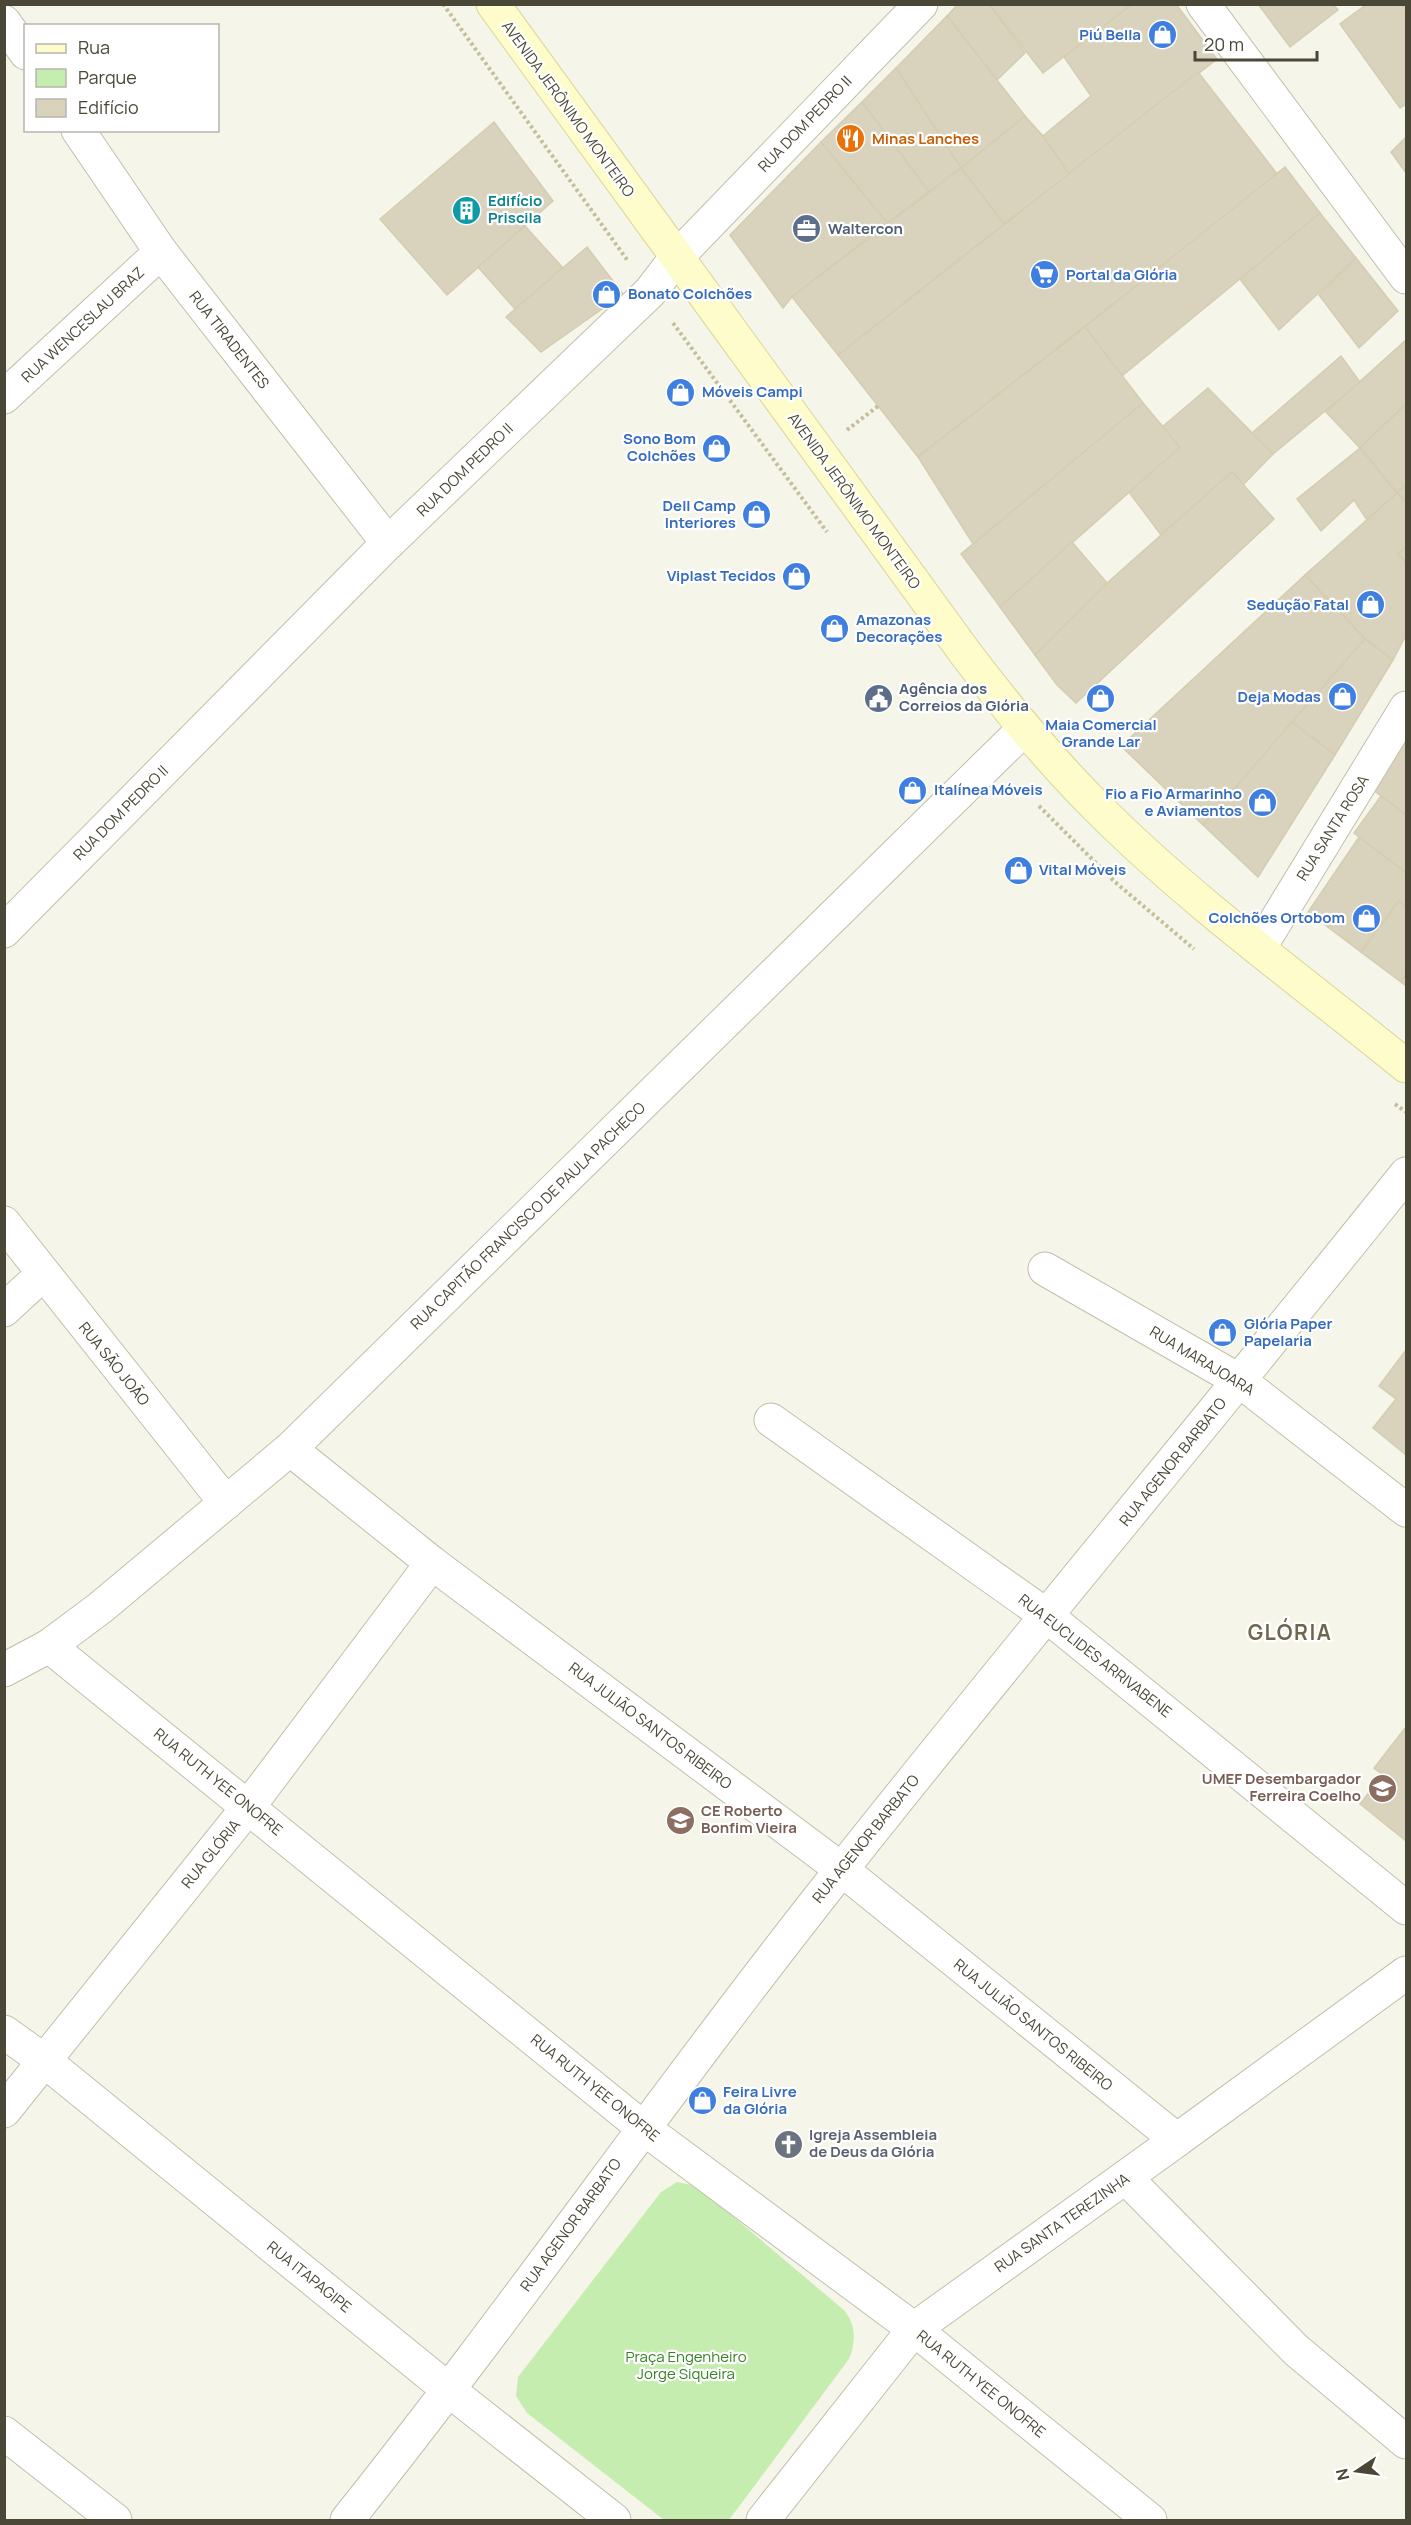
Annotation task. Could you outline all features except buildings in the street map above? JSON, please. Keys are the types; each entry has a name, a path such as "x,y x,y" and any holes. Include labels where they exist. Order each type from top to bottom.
{"main road":[{"name":"AVENIDA JERÔNIMO MONTEIRO","path":"493,4 966,654 1024,729 1124,833 1407,1066"}],"street":[{"name":"RUA DOM PEDRO II","path":"4,932 388,543 650,292 676,258 921,4"},
{"path":"1203,4 1407,277"},
{"path":"4,22 24,50"},
{"name":"RUA TIRADENTES","path":"79,132 161,252 388,543"},
{"name":"RUA WENCESLAU BRAZ","path":"4,397 161,252"},
{"name":"RUA SANTA ROSA","path":"1260,947 1407,708"},
{"name":"RUA CAPITÃO FRANCISCO DE PAULA PACHECO","path":"4,1670 49,1646 100,1608 290,1449 1024,729"},
{"name":"RUA AGENOR BARBATO","path":"347,2520 450,2391 642,2127 842,1869 1407,1174"},
{"name":"RUA SÃO JOÃO","path":"4,1223 226,1503"},
{"name":"RUA MARAJOARA","path":"1045,1269 1240,1381 1407,1510"},
{"path":"4,1310 43,1274"},
{"name":"RUA EUCLIDES ARRIVABENE","path":"771,1420 1047,1616 1407,1908"},
{"name":"RUA JULIÃO SANTOS RIBEIRO","path":"290,1449 432,1563 842,1869 1176,2140"},
{"name":"RUA GLÓRIA","path":"4,2110 46,2062 249,1806 432,1563"},
{"name":"RUA RUTH YEE ONOFRE","path":"49,1646 642,2127 914,2329 1150,2520"},
{"name":"RUA SANTA TEREZINHA","path":"763,2520 914,2329 1407,1973"},
{"name":"RUA ITAPAGIPE","path":"4,2032 46,2062 450,2391 614,2520"},
{"path":"1126,2178 1296,2350 1407,2442"},
{"path":"4,2433 116,2520"}],"green space":[{"name":"Praça Engenheiro Jorge Siqueira","path":"677,2182 697,2186 845,2311 853,2328 854,2340 849,2359 729,2520 664,2520 527,2413 516,2396 518,2377 661,2192"}],"place":[{"name":"Piú Bella","path":"1162,35"},
{"name":"Minas Lanches","path":"851,139"},
{"name":"Edifício Priscila","path":"467,210"},
{"name":"Waltercon","path":"807,229"},
{"name":"Portal da Glória","path":"1045,275"},
{"name":"Bonato Colchões","path":"607,294"},
{"name":"Móveis Campi","path":"681,392"},
{"name":"Sono Bom Colchões","path":"717,448"},
{"name":"Dell Camp Interiores","path":"757,515"},
{"name":"Viplast Tecidos","path":"797,576"},
{"name":"Sedução Fatal","path":"1370,605"},
{"name":"Amazonas Decorações","path":"835,629"},
{"name":"Deja Modas","path":"1342,697"},
{"name":"Agência dos Correios da Glória","path":"878,698"},
{"name":"Maia Comercial Grande Lar","path":"1101,698"},
{"name":"Italínea Móveis","path":"913,790"},
{"name":"Fio a Fio Armarinho e Aviamentos","path":"1263,803"},
{"name":"Vital Móveis","path":"1018,870"},
{"name":"Colchões Ortobom","path":"1366,918"},
{"name":"Glória Paper Papelaria","path":"1223,1333"},
{"name":"UMEF Desembargador Ferreira Coelho","path":"1382,1788"},
{"name":"CE Roberto Bonfim Vieira","path":"680,1820"},
{"name":"Feira Livre da Glória","path":"702,2101"},
{"name":"Igreja Assembleia de Deus da Glória","path":"788,2144"}],"district":[{"name":"GLÓRIA","path":"1290,1633"}]}
